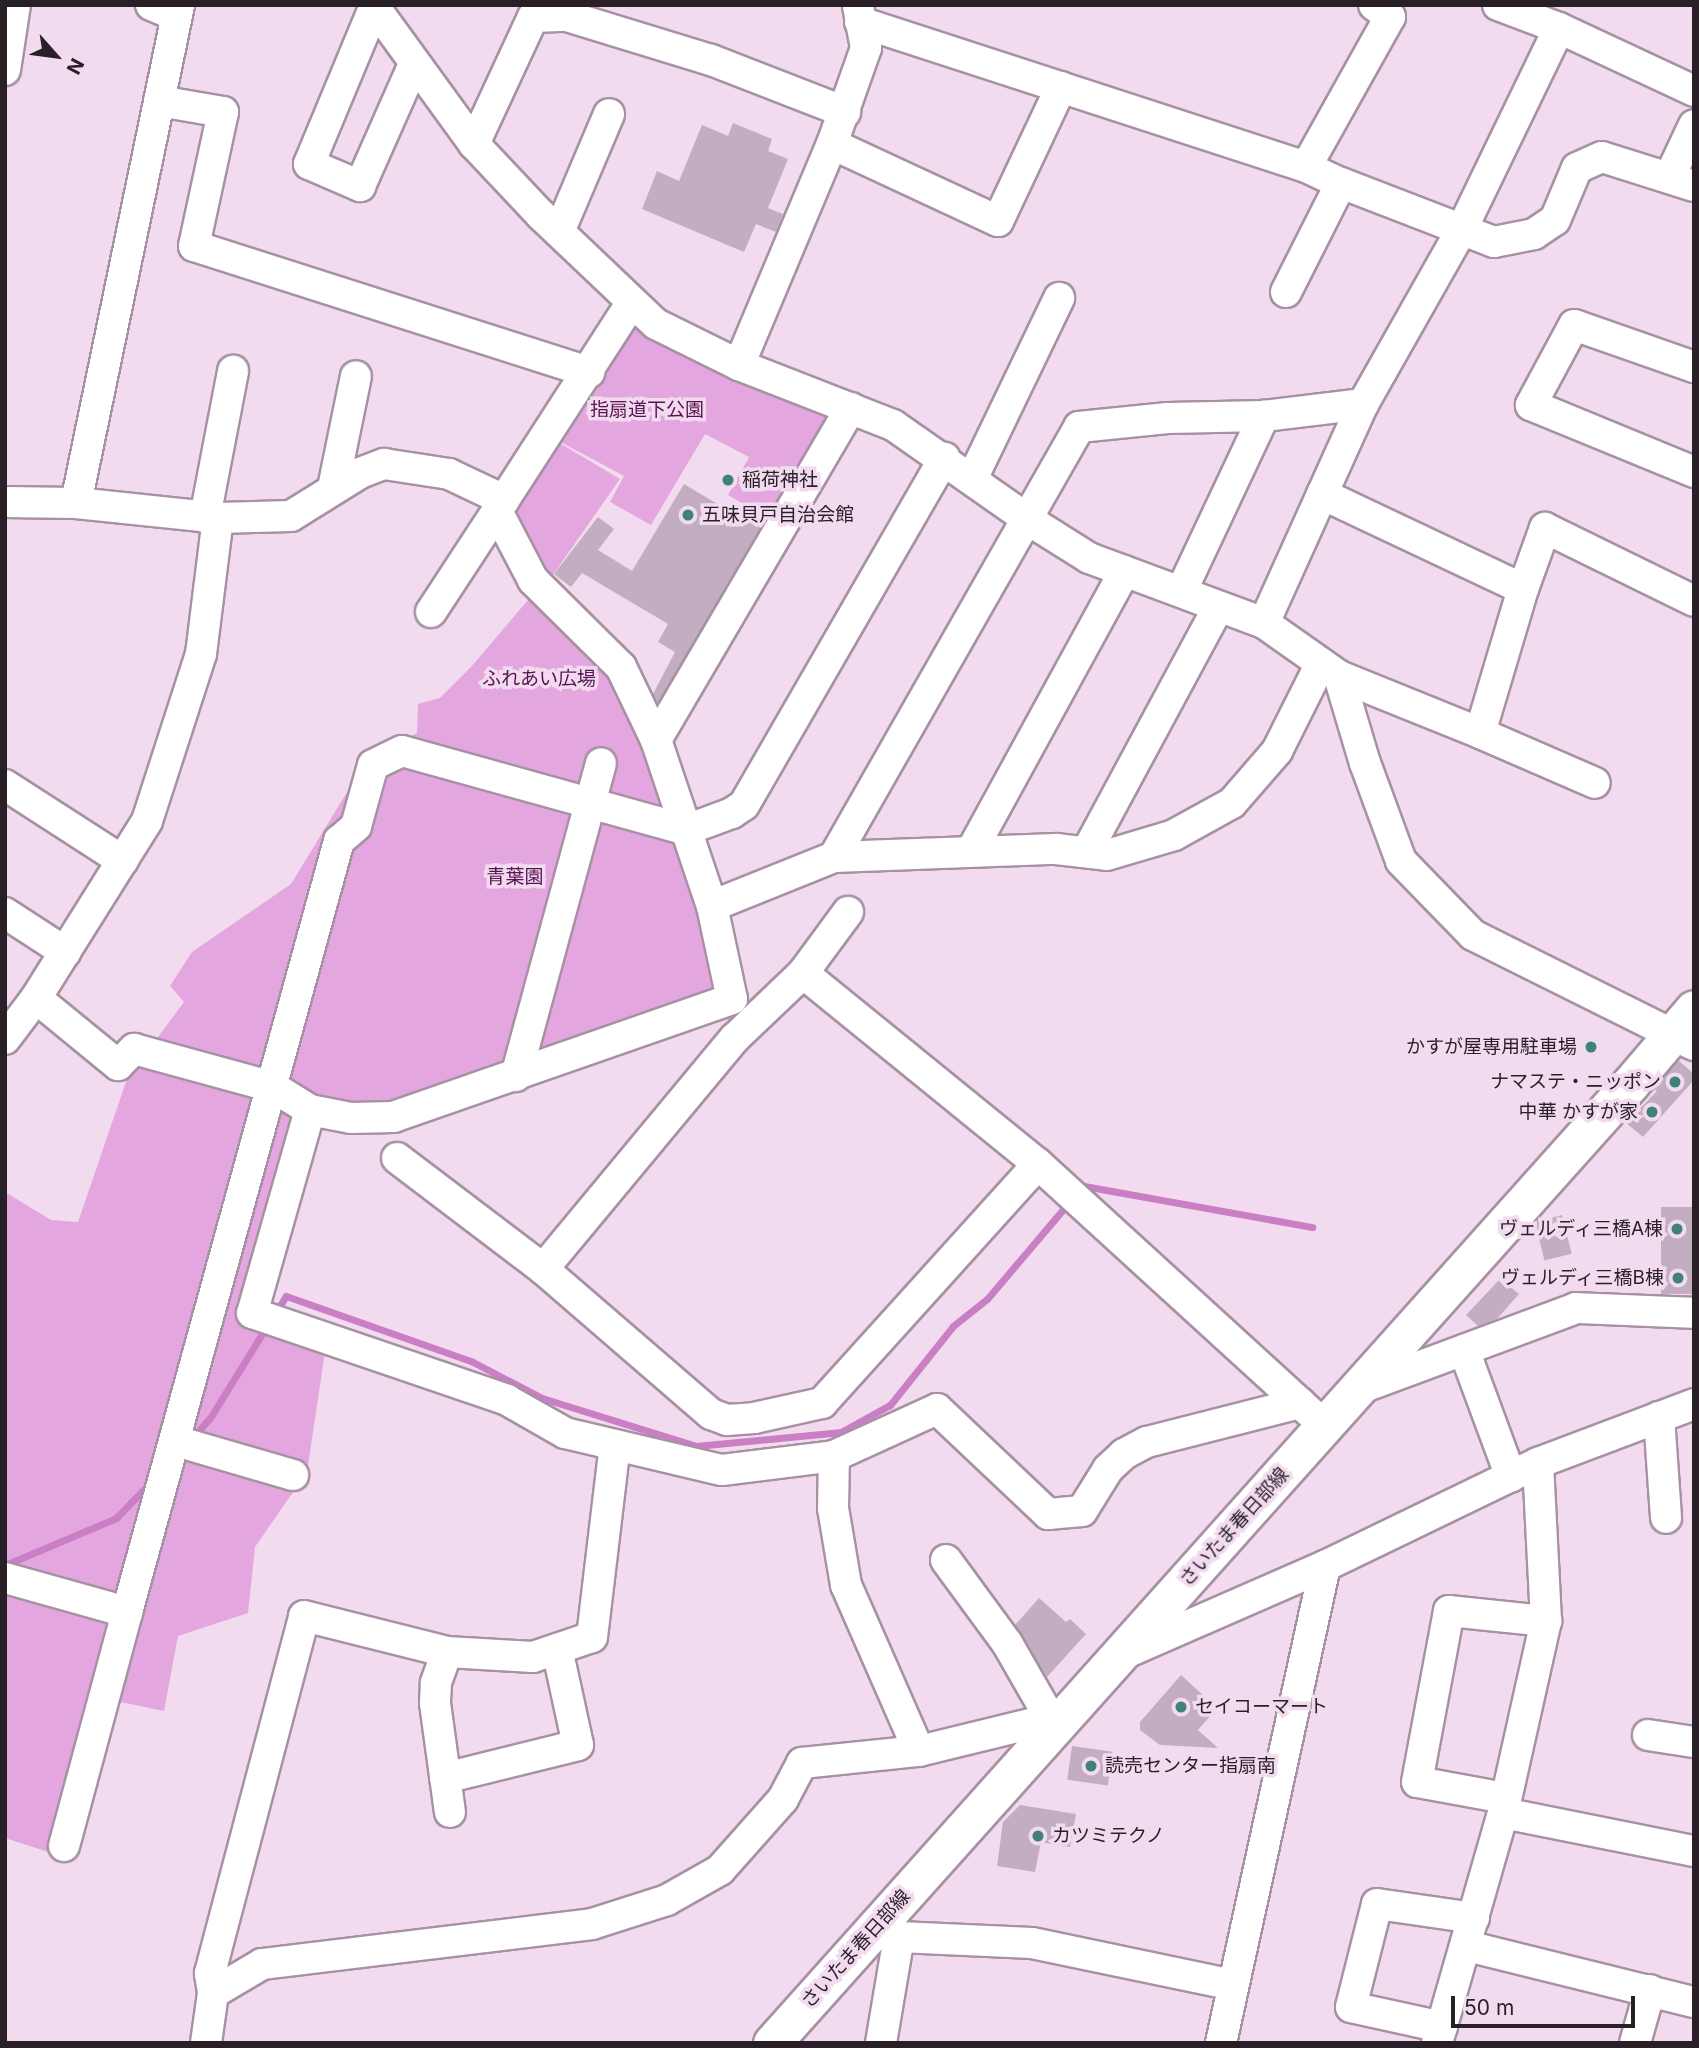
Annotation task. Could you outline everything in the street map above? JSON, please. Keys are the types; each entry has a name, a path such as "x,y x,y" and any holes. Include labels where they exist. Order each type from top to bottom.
{"main road":[{"name":"さいたま春日部線","path":"772,2043 890,1928 1059,1716 1121,1655 1312,1414 1356,1390 1687,1029"}],"street":[{"path":"5,70 15,5"},
{"path":"1498,5 1559,28 1694,91"},
{"path":"374,7 309,164 360,186 414,64"},
{"path":"374,7 474,144 559,232 656,324 739,365 893,425 944,458 1027,519 1089,558 1264,623 1330,670 1595,783"},
{"path":"76,503 159,101 168,8"},
{"path":"1306,167 1391,9"},
{"path":"474,144 533,18 568,11 711,60 845,112"},
{"path":"739,365 845,112 866,48 859,13"},
{"path":"859,13 1061,87 1306,167 1494,242 1534,234 1555,220 1577,168 1602,157 1682,181 1694,125"},
{"path":"1264,623 1363,404 1461,231 1559,28"},
{"path":"832,144 998,221 1061,87"},
{"path":"159,101 223,112 194,246 589,372"},
{"path":"559,232 609,114"},
{"path":"1286,292 1341,183"},
{"path":"971,479 1059,298"},
{"path":"431,612 632,302"},
{"path":"1694,368 1574,325 1531,405 1694,472"},
{"path":"5,1039 36,998 147,821 201,654 211,518 233,371"},
{"path":"333,488 356,376"},
{"path":"834,857 1079,426 1168,418 1264,416 1363,404"},
{"path":"656,740 851,408"},
{"path":"1181,592 1264,416"},
{"path":"64,1846 339,841 355,826 373,765 402,751 686,830 744,805 944,458"},
{"path":"5,502 76,503 211,518 291,516 333,488 384,464 449,474 500,505 533,580 621,667 656,740 712,906 732,999 394,1117 351,1118 310,1111 273,1087 134,1049 118,1065 36,998"},
{"path":"1322,494 1523,589"},
{"path":"1480,733 1523,589 1545,528 1694,601"},
{"path":"972,850 1125,571"},
{"path":"1087,851 1218,608"},
{"path":"712,906 834,857 972,850 1087,851 1107,855 1174,835 1232,803 1277,751 1330,670"},
{"path":"1330,670 1401,861 1473,935 1687,1029"},
{"path":"516,1076 601,763"},
{"path":"5,785 123,861"},
{"path":"543,1269 735,1038 803,973 848,912"},
{"path":"5,913 65,952"},
{"path":"803,973 1038,1164 1312,1414"},
{"path":"310,1111 253,1313 507,1400 565,1433 722,1470 834,1456 937,1409 1048,1514 1082,1511 1108,1469 1124,1454 1147,1442 1312,1414"},
{"path":"397,1158 543,1269 711,1413 727,1420 754,1418 822,1403 1038,1164"},
{"path":"1356,1390 1576,1308 1694,1313"},
{"path":"1464,1350 1511,1477"},
{"path":"1121,1655 1325,1566 1538,1463 1694,1404"},
{"path":"1659,1417 1666,1518"},
{"path":"176,1441 293,1475"},
{"path":"206,2043 213,1993 210,1973 304,1616 447,1652 533,1657 592,1637 615,1445"},
{"path":"834,1456 833,1508 846,1585 919,1751"},
{"path":"1538,1463 1546,1621 1504,1805 1471,1932 1439,2035 1351,2007 1377,1904 1471,1932 1694,2003"},
{"path":"213,1993 262,1965 592,1924 667,1900 720,1870 783,1799 802,1763 919,1751 1059,1716 946,1560"},
{"path":"1221,2043 1325,1566"},
{"path":"5,1578 127,1612"},
{"path":"1546,1621 1449,1611 1417,1782 1694,1851"},
{"path":"445,1779 578,1745 558,1649"},
{"path":"447,1652 436,1683 435,1703 450,1812"},
{"path":"1648,1735 1694,1742"},
{"path":"881,2043 890,1928 1032,1943 1233,1985"},
{"path":"1634,2043 1650,1990"}],"green space":[{"name":"指扇道下公園","path":"638,313 673,350 786,400 800,400 827,411 833,421 773,522 728,495 749,457 705,434 651,525 610,502 624,476 555,439"},
{"path":"556,441 620,479 550,579 511,512"},
{"name":"青葉園","path":"540,586 612,671 676,807 722,994 517,1058 386,1106 314,1096 242,1323 325,1352 307,1472 255,1547 248,1613 178,1636 164,1711 111,1700 73,1860 5,1838 5,1192 51,1220 78,1222 127,1079 184,1002 170,986 192,952 291,884 368,758 417,733 418,704 440,698 471,667"}],"building":[{"path":"733,123 772,139 768,151 788,159 768,208 783,214 776,232 756,224 744,252 642,209 657,171 679,181 702,125 728,136"},
{"path":"684,484 734,514 738,505 765,520 658,703 653,694 675,652 658,642 668,624 582,573 571,587 554,574 598,517 614,529 598,550 632,571"},
{"path":"1678,1060 1694,1074 1694,1080 1643,1137 1626,1123 1657,1091 1654,1089"},
{"path":"1661,1207 1694,1207 1694,1294 1661,1294"},
{"path":"1562,1215 1572,1254 1545,1261 1535,1222"},
{"path":"1500,1279 1519,1294 1497,1319 1478,1326 1466,1315"},
{"path":"1039,1598 1066,1622 1070,1619 1086,1634 1047,1677 1015,1625"},
{"path":"1181,1675 1217,1708 1198,1730 1218,1748 1160,1745 1140,1730 1140,1722"},
{"path":"1072,1746 1113,1752 1108,1785 1067,1780"},
{"path":"1020,1805 1076,1814 1070,1847 1041,1842 1035,1872 997,1866 1003,1822"}],"waterway":[{"path":"1078,1193 1084,1186 1312,1227"},
{"path":"275,1314 286,1296 473,1362 542,1398 696,1446 841,1432 890,1405 953,1326 987,1299 1070,1201"},
{"path":"191,1439 210,1418 268,1324"},
{"path":"5,1565 116,1518 152,1481"}],"place":[{"name":"稲荷神社","path":"728,480"},
{"name":"五味貝戸自治会館","path":"688,515"},
{"name":"かすが屋専用駐車場","path":"1591,1047"},
{"name":"ナマステ・ニッポン","path":"1675,1082"},
{"name":"中華 かすが家","path":"1652,1112"},
{"name":"ヴェルディ三橋A棟","path":"1677,1229"},
{"name":"ヴェルディ三橋B棟","path":"1678,1278"},
{"name":"セイコーマート","path":"1181,1707"},
{"name":"読売センター指扇南","path":"1091,1766"},
{"name":"カツミテクノ","path":"1038,1836"}],"park label":[{"name":"ふれあい広場","path":"539,679"}]}
